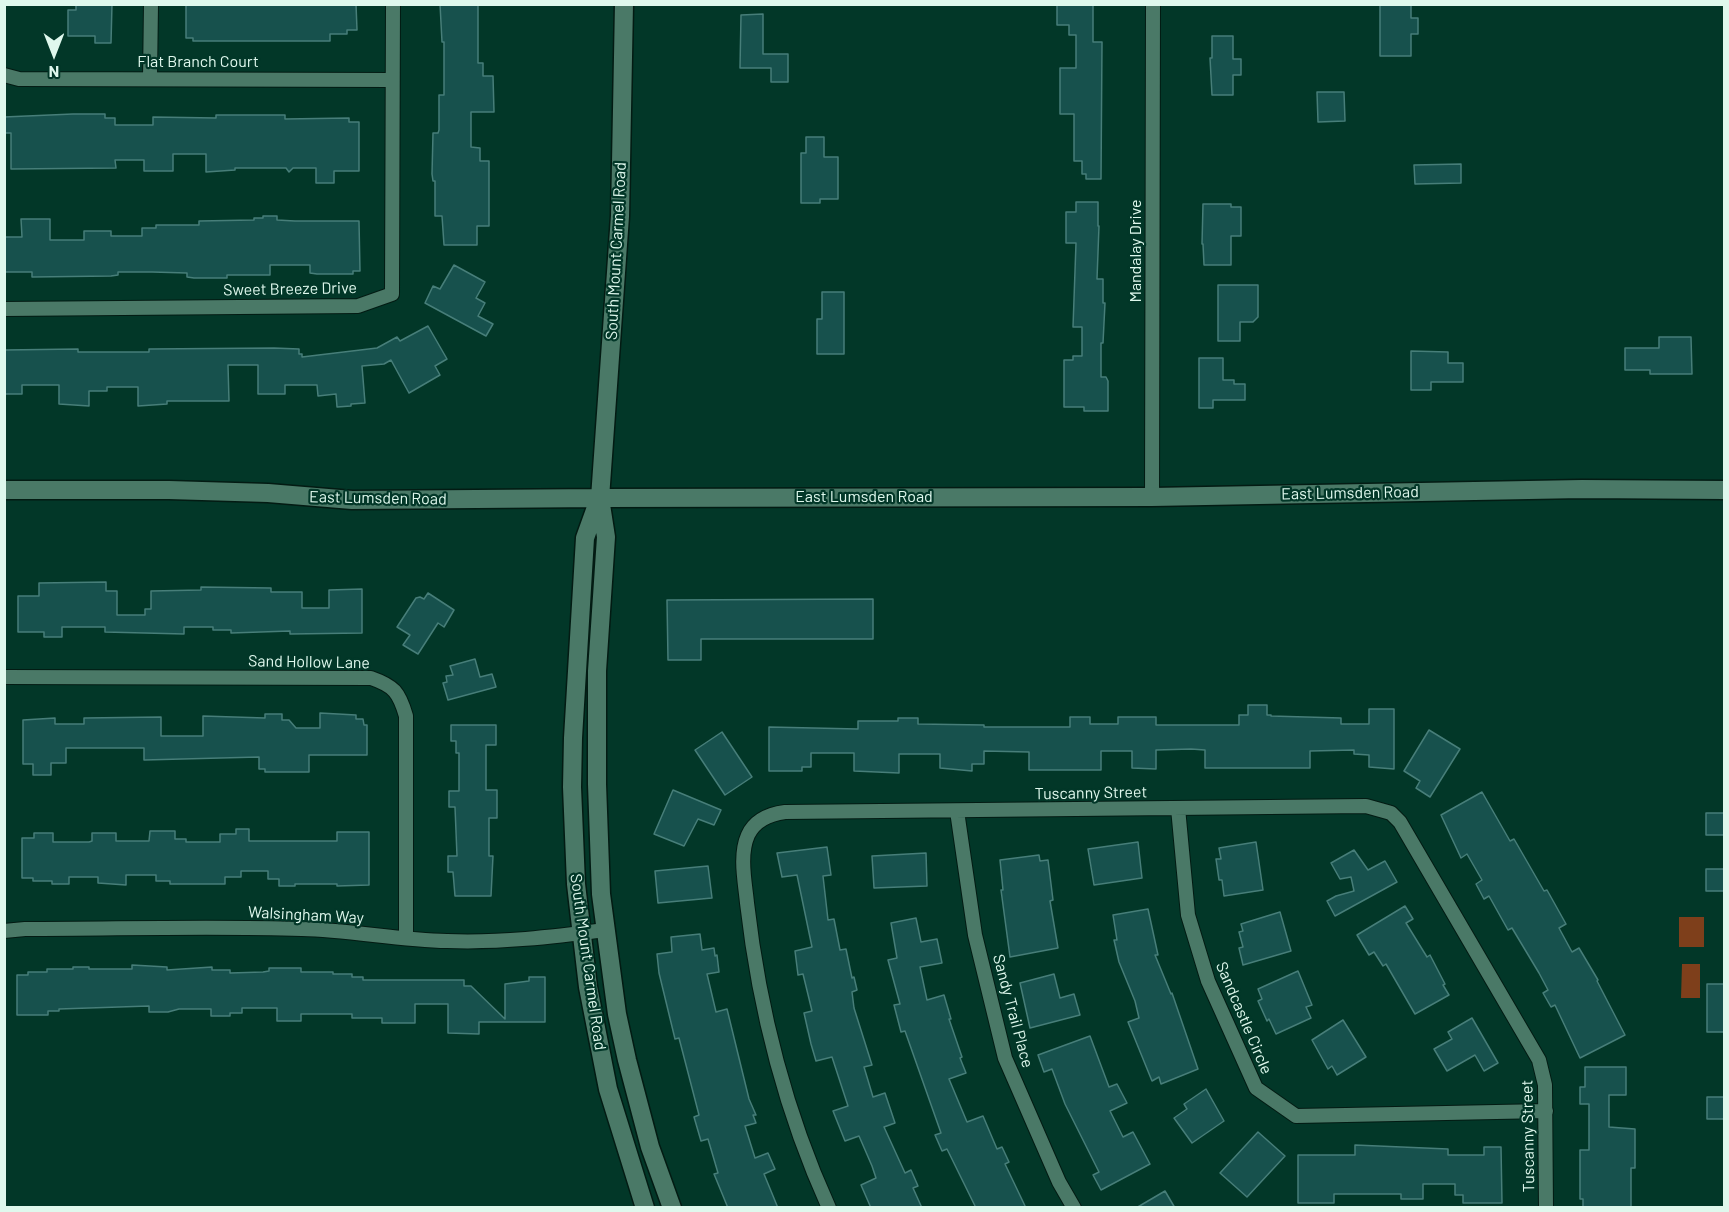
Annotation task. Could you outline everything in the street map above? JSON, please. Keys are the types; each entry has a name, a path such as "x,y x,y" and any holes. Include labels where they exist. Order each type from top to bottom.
{"street":[{"path":"150,78 151,4"},
{"name":"Sweet Breeze Drive","path":"4,309 358,306 392,294 393,4"},
{"name":"South Mount Carmel Road","path":"624,4 620,216 600,498 606,537 597,671 598,845 605,930 617,1014 632,1083 650,1147 672,1208"},
{"name":"Mandalay Drive","path":"1152,497 1153,4"},
{"name":"Flat Branch Court","path":"4,75 19,79 392,80"},
{"name":"East Lumsden Road","path":"4,490 180,490 268,493 352,500 1152,497 1582,489 1725,490"},
{"name":"South Mount Carmel Road","path":"600,498 585,538 573,738 573,835 588,987 608,1089 645,1208"},
{"name":"Sand Hollow Lane","path":"4,677 371,678 389,685 401,698 406,716 406,938"},
{"name":"Tuscanny Street","path":"829,1208 788,1100 771,1040 758,979 743,861 748,835 762,819 785,812 1366,806 1390,813 1406,831 1539,1060 1545,1085 1546,1208"},
{"name":"Sandcastle Circle","path":"1178,808 1188,915 1208,981 1256,1088 1296,1116 1546,1112"},
{"name":"Sandy Trail Place","path":"957,811 975,935 1005,1058 1059,1182 1074,1208"},
{"name":"Walsingham Way","path":"4,931 269,928 338,931 406,938 492,941 605,930"}],"shaded area":[{"path":"1679,917 1704,917 1704,947 1679,947"},
{"path":"1682,964 1700,964 1700,998 1681,998"}],"building":[{"path":"76,4 112,4 111,43 95,43 95,36 68,36 68,10 76,10"},
{"path":"186,4 356,4 357,30 347,30 347,34 330,34 330,41 193,41 193,38 186,38"},
{"path":"440,4 478,4 478,63 483,63 483,76 493,76 494,112 471,112 471,147 480,148 480,161 489,161 489,226 477,226 477,245 444,245 442,216 435,216 435,181 433,181 432,174 433,133 438,133 439,130 439,95 444,95 444,42 442,42"},
{"path":"1057,4 1093,4 1093,42 1102,42 1101,179 1086,179 1086,174 1082,174 1082,161 1074,161 1074,114 1060,114 1060,68 1076,68 1076,35 1069,35 1069,25 1057,25"},
{"path":"1380,4 1411,4 1411,18 1418,18 1418,34 1411,34 1411,56 1380,56"},
{"path":"763,14 763,54 788,54 788,82 771,82 771,68 740,68 741,15"},
{"path":"1212,36 1233,36 1233,59 1241,59 1241,75 1233,75 1233,95 1212,95 1210,58 1212,58"},
{"path":"1317,92 1344,92 1345,121 1318,122"},
{"path":"105,114 105,118 115,118 115,125 153,125 153,117 216,118 216,115 285,115 285,119 349,118 349,122 359,122 359,171 334,171 334,183 316,183 316,168 293,168 289,172 286,168 235,168 235,170 206,172 206,154 173,154 173,171 144,171 144,160 115,160 116,168 11,169 11,133 4,133 4,117"},
{"path":"806,137 824,137 824,157 838,157 838,199 820,199 820,203 801,203 801,153 806,153"},
{"path":"1461,164 1461,183 1415,184 1414,165"},
{"path":"1076,202 1098,202 1097,279 1103,279 1103,303 1105,303 1103,343 1101,343 1101,377 1106,377 1108,381 1108,411 1084,411 1084,407 1064,407 1064,360 1073,360 1073,356 1082,356 1082,327 1073,327 1076,243 1066,243 1066,212 1076,212"},
{"path":"1203,204 1231,204 1231,207 1241,207 1241,236 1231,236 1231,265 1204,265"},
{"path":"263,216 277,216 277,220 295,221 359,221 360,271 353,271 353,274 317,274 310,273 310,265 270,265 270,275 227,275 227,278 194,278 187,277 187,273 152,272 118,272 118,275 111,276 32,277 32,272 4,272 4,237 22,237 21,219 50,219 50,240 84,240 84,231 111,231 111,236 142,236 142,228 156,228 156,225 199,225 199,221 254,220 254,218 263,218"},
{"path":"454,265 485,282 476,298 485,303 478,316 493,324 486,336 425,303 433,286 440,289"},
{"path":"1218,285 1258,285 1258,317 1253,322 1240,322 1240,341 1218,341"},
{"path":"822,292 844,292 844,354 817,354 817,319 822,319"},
{"path":"428,326 447,359 435,366 440,375 409,393 391,360 384,364 362,366 365,403 351,404 351,406 337,407 336,394 318,396 317,385 285,385 285,394 258,394 258,365 228,365 229,401 167,401 167,404 138,406 138,387 107,387 107,391 89,391 89,406 59,404 59,385 22,385 22,394 4,394 4,350 78,349 78,352 149,352 149,349 274,348 299,349 302,357 377,348 397,337 400,341"},
{"path":"1659,337 1691,337 1692,374 1650,374 1650,370 1625,370 1625,348 1659,348"},
{"path":"1411,351 1448,352 1448,363 1463,363 1463,382 1431,382 1431,390 1411,390"},
{"path":"1199,358 1223,358 1223,380 1234,380 1234,384 1245,384 1245,400 1213,400 1213,408 1199,408"},
{"path":"106,582 106,591 117,591 117,615 145,615 145,609 151,609 151,591 201,590 201,587 271,588 271,592 302,592 302,608 329,608 329,590 362,589 362,633 290,634 290,631 231,633 231,630 213,630 213,627 184,627 184,634 105,632 105,627 62,627 62,637 44,637 44,632 18,632 18,596 39,596 39,583"},
{"path":"428,593 454,610 444,627 438,623 418,654 403,645 410,635 397,627 416,598 424,599"},
{"path":"873,599 873,639 701,639 701,660 668,660 667,600"},
{"path":"475,659 480,677 492,674 496,687 448,700 443,683 447,682 446,676 453,675 450,666"},
{"path":"1248,705 1267,705 1267,715 1271,716 1341,718 1341,724 1369,724 1369,709 1394,709 1394,769 1369,767 1369,755 1354,754 1354,750 1310,751 1310,768 1205,768 1205,750 1191,749 1156,750 1156,769 1132,768 1132,751 1101,751 1101,770 1029,770 1029,752 984,751 984,764 972,764 972,771 940,768 940,754 899,754 899,773 854,771 854,753 811,753 811,767 802,767 802,771 769,771 769,727 858,729 858,721 898,721 898,718 918,718 918,724 1070,727 1070,717 1090,717 1090,724 1118,724 1118,717 1156,717 1156,725 1239,725 1239,715 1248,715"},
{"path":"320,713 356,715 356,719 363,719 364,725 367,725 367,755 309,755 309,772 265,772 265,769 259,769 259,757 144,760 144,748 66,748 66,763 51,763 51,775 33,775 33,764 23,764 23,720 55,718 55,724 84,724 84,718 161,717 161,736 203,736 203,716 265,718 265,714 282,714 282,720 289,720 296,728 320,728"},
{"path":"451,725 496,725 496,745 486,745 486,790 497,790 497,818 489,818 489,856 493,856 491,896 455,896 453,872 448,872 448,856 457,856 455,807 449,807 449,791 459,791 459,753 456,753 456,741 451,741"},
{"path":"1429,730 1460,749 1430,797 1416,788 1420,781 1404,771"},
{"path":"722,732 752,777 725,795 695,750"},
{"path":"673,790 721,810 714,825 698,819 684,846 654,834"},
{"path":"1482,792 1510,841 1514,839 1544,891 1547,890 1566,924 1559,928 1572,952 1579,948 1598,980 1625,1035 1580,1058 1555,1005 1551,1007 1543,993 1548,990 1539,973 1512,928 1508,930 1489,896 1484,899 1476,884 1482,880 1467,854 1461,858 1441,815"},
{"path":"1706,813 1725,813 1725,835 1706,835"},
{"path":"236,829 249,829 249,841 337,841 337,832 369,832 369,885 295,884 295,886 279,886 279,879 268,879 268,871 241,871 241,877 225,877 225,884 170,884 170,881 156,881 156,875 126,875 126,885 98,883 98,877 69,877 69,884 52,884 52,881 33,881 33,878 22,878 22,838 34,838 34,833 53,833 53,842 89,842 92,841 92,833 116,833 116,841 149,841 150,831 175,831 175,839 186,839 186,842 220,842 220,834 236,834"},
{"path":"1138,842 1142,878 1094,885 1088,849"},
{"path":"1256,842 1263,890 1224,896 1216,859 1221,859 1219,848"},
{"path":"827,847 831,875 823,876 828,920 834,919 840,950 846,949 852,978 854,977 857,990 852,992 854,1008 872,1065 864,1067 873,1097 885,1093 895,1123 884,1127 905,1173 911,1170 918,1186 913,1188 922,1208 871,1208 861,1185 876,1178 872,1166 859,1136 845,1141 833,1111 848,1106 832,1057 816,1061 811,1044 804,1013 812,1011 803,974 798,975 795,951 812,947 797,875 782,877 777,853"},
{"path":"1354,850 1368,870 1385,861 1397,882 1335,916 1327,901 1354,891 1351,877 1340,879 1331,863"},
{"path":"926,853 927,886 874,888 872,856"},
{"path":"1039,855 1040,861 1048,860 1053,900 1050,901 1058,948 1010,957 1001,890 1003,890 1000,860"},
{"path":"708,866 712,898 658,903 655,871"},
{"path":"1706,869 1725,869 1725,891 1706,891"},
{"path":"1405,906 1413,919 1406,923 1427,957 1430,955 1449,995 1415,1014 1386,964 1383,966 1374,952 1369,955 1357,935"},
{"path":"1148,909 1158,955 1155,955 1172,993 1198,1069 1161,1084 1159,1077 1152,1081 1128,1022 1139,1018 1135,1001 1119,962 1114,940 1117,940 1113,915"},
{"path":"1280,912 1291,951 1243,965 1239,948 1243,947 1239,932 1243,931 1241,924"},
{"path":"916,918 921,942 937,939 942,963 920,967 927,1000 944,995 966,1073 949,1079 967,1122 983,1116 997,1149 1002,1147 1009,1162 1005,1164 1026,1208 976,1208 947,1149 942,1151 935,1135 941,1133 905,1031 901,1032 894,1005 900,1004 888,960 897,958 891,923"},
{"path":"700,934 702,950 714,948 715,956 717,955 719,972 707,974 716,1012 727,1009 749,1099 756,1115 753,1115 756,1123 745,1126 755,1158 768,1153 775,1169 764,1174 778,1208 728,1208 714,1174 718,1173 708,1139 701,1141 694,1117 699,1115 679,1038 675,1039 659,973 657,954 672,952 671,937"},
{"path":"132,965 167,967 167,970 212,967 212,970 230,970 230,973 263,972 269,971 269,968 301,968 301,972 352,974 352,977 363,977 363,980 464,980 464,986 471,986 505,1019 505,984 529,981 529,977 545,977 545,1022 479,1022 479,1034 448,1033 448,1004 415,1004 415,1023 382,1023 382,1018 352,1018 352,1014 301,1014 301,1021 277,1021 277,1008 242,1008 242,1013 230,1013 230,1016 211,1016 211,1009 149,1012 149,1006 59,1009 59,1011 48,1011 48,1015 17,1015 17,975 28,975 28,972 47,972 47,969 73,969 73,967 132,969"},
{"path":"1298,971 1312,1005 1306,1007 1311,1018 1276,1034 1258,1001 1262,999 1258,989"},
{"path":"1054,974 1060,998 1074,994 1080,1015 1030,1028 1020,983"},
{"path":"1707,984 1725,984 1725,1032 1707,1032"},
{"path":"1472,1018 1498,1063 1484,1071 1475,1055 1447,1071 1434,1049 1452,1039 1448,1032"},
{"path":"1343,1020 1366,1057 1337,1075 1332,1066 1328,1069 1312,1040"},
{"path":"1090,1036 1109,1087 1117,1084 1127,1103 1110,1111 1123,1137 1133,1132 1150,1164 1101,1190 1093,1175 1099,1172 1065,1104 1052,1069 1044,1072 1038,1055"},
{"path":"1585,1067 1626,1067 1626,1095 1609,1095 1609,1127 1635,1129 1635,1168 1631,1168 1631,1208 1583,1208 1583,1199 1580,1199 1580,1150 1589,1150 1589,1104 1580,1104 1580,1087 1585,1087"},
{"path":"1206,1089 1224,1121 1192,1143 1174,1118 1187,1109 1184,1104"},
{"path":"1707,1097 1725,1097 1725,1119 1707,1119"},
{"path":"1258,1132 1285,1156 1247,1197 1220,1173"},
{"path":"1355,1145 1448,1149 1448,1155 1484,1155 1484,1147 1501,1147 1502,1203 1463,1203 1463,1195 1455,1195 1455,1184 1423,1184 1423,1199 1401,1199 1401,1194 1334,1194 1334,1203 1298,1203 1298,1155 1355,1155"},
{"path":"1165,1191 1175,1208 1136,1208"}]}
